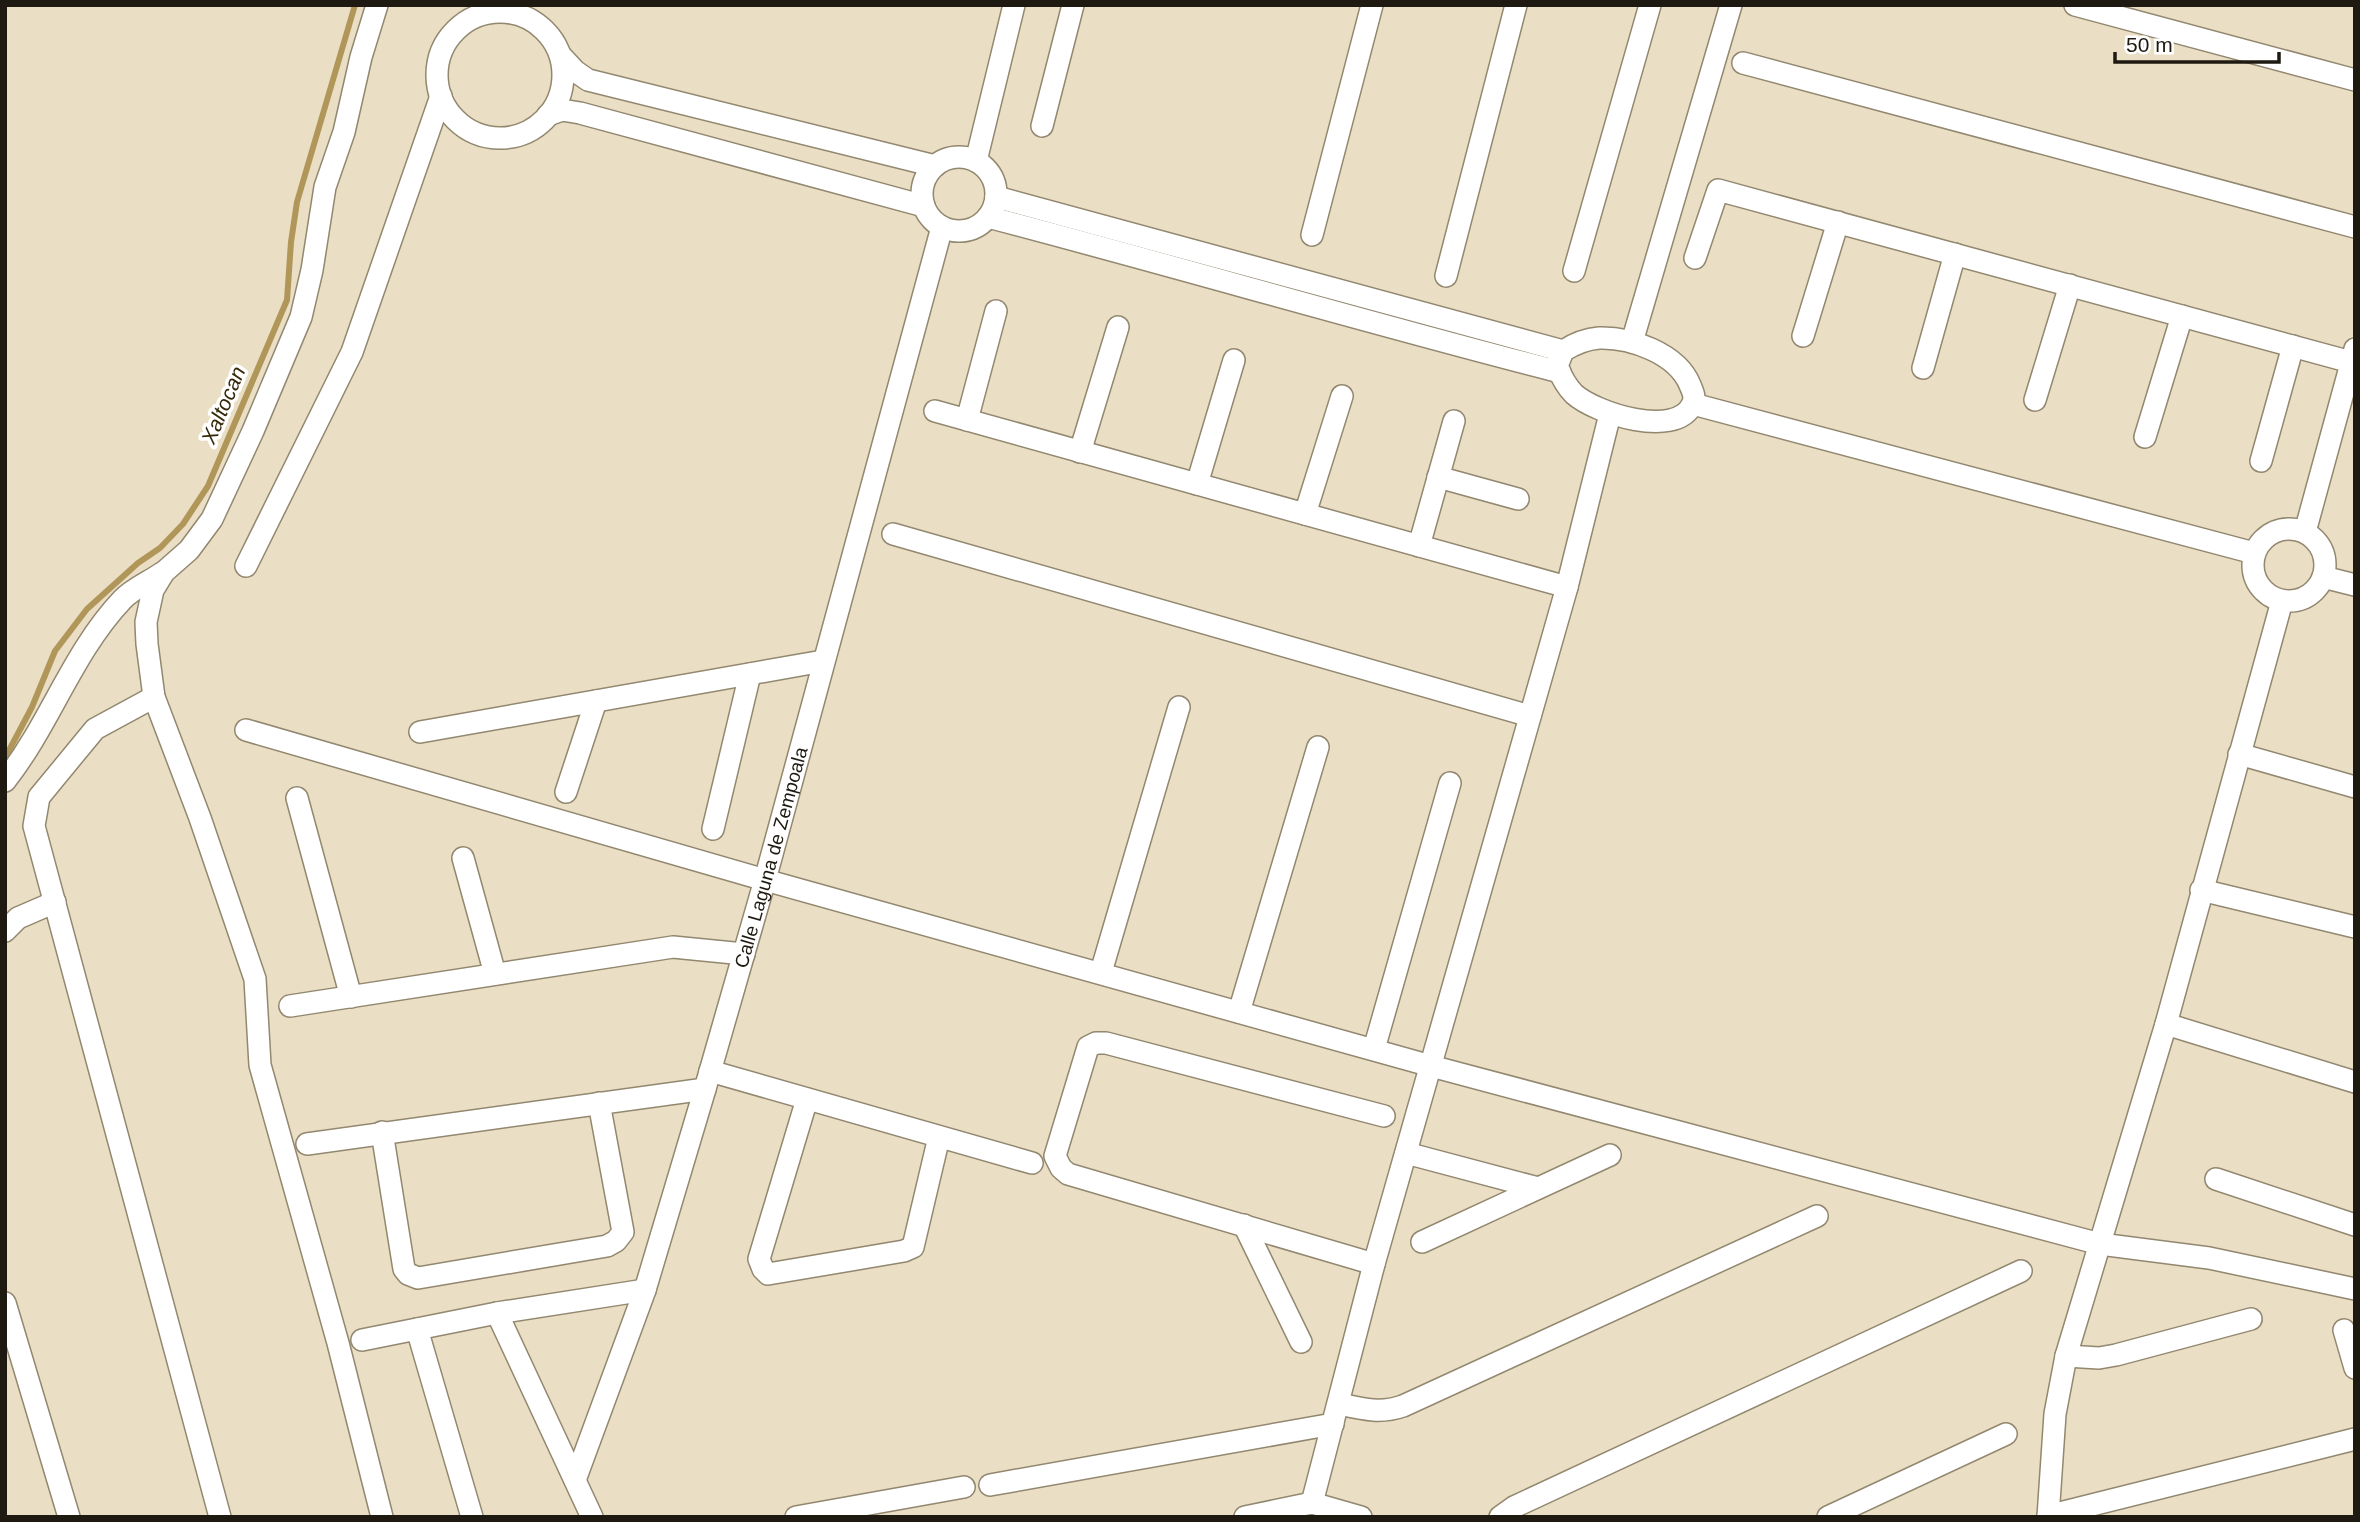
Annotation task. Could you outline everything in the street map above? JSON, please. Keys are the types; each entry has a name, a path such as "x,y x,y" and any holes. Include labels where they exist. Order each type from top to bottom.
{"street":[{"path":"5,781 22,760 87,644 123,598 163,572 189,550 212,519 301,317 312,270 325,187 344,132 361,57 377,5"},
{"path":"976,161 1014,5"},
{"path":"1042,126 1073,5"},
{"path":"1312,235 1372,5"},
{"path":"1446,276 1516,5"},
{"path":"1574,271 1650,5"},
{"path":"1632,342 1731,5"},
{"path":"2075,5 2355,80"},
{"path":"561,57 562,86 557,102 548,116 536,127 521,134 489,136 473,131 459,122 448,110 441,96 438,72 444,48 453,34 480,10 512,13 541,27 552,39 561,57 588,80 934,166"},
{"path":"1743,63 2355,227"},
{"path":"246,566 352,352 441,96"},
{"path":"548,116 562,110 580,113 923,206"},
{"path":"962,157 976,161 987,170 994,183 996,197 992,211 971,230 956,231 942,227 931,219 923,206 922,192 926,177 934,166 948,159 962,157"},
{"path":"1695,258 1718,190 2293,346 2353,355 2305,532"},
{"path":"996,197 1562,361"},
{"path":"988,217 1172,265 1422,337 1562,361"},
{"path":"1803,335 1838,222"},
{"name":"Calle Laguna de Zempoala","path":"575,1480 645,1290 744,954 942,227"},
{"path":"1923,368 1955,254"},
{"path":"2035,400 2070,285"},
{"path":"967,420 996,311"},
{"path":"2145,437 2182,316"},
{"path":"1080,452 1118,327"},
{"path":"1595,338 1632,342 1677,365 1687,378 1694,395 1693,404 1687,412 1674,420 1648,421 1610,414 1574,394 1563,380 1562,361 1577,343 1595,338"},
{"path":"2260,461 2293,346"},
{"path":"1197,484 1234,360"},
{"path":"1305,514 1342,396"},
{"path":"1693,404 2254,553"},
{"path":"935,411 1567,587"},
{"path":"1312,1503 1374,1264 1567,587 1610,414"},
{"path":"1419,546 1454,421"},
{"path":"1438,477 1518,499"},
{"path":"2285,528 2305,532 2320,546 2325,567 2323,577 2311,594 2292,601 2282,601 2263,592 2253,573 2254,553 2266,536 2275,531 2285,528"},
{"path":"893,534 1530,716"},
{"path":"163,572 153,590 146,622 154,697 200,818 255,979 260,1065 338,1343 382,1517"},
{"path":"2323,577 2355,585"},
{"path":"2282,601 2165,1024 2066,1356 2055,1414 2048,1516 2355,1439"},
{"path":"420,732 823,661"},
{"path":"713,829 750,674"},
{"path":"154,697 94,729 39,797 34,826 220,1517"},
{"path":"566,792 596,701"},
{"path":"1101,972 1179,707"},
{"path":"246,730 765,880 1431,1066 2100,1244 2208,1258 2355,1289"},
{"path":"1240,1012 1318,747"},
{"path":"2239,754 2355,787"},
{"path":"1374,1049 1450,783"},
{"path":"298,798 351,997"},
{"path":"463,858 495,974"},
{"path":"2201,890 2355,927"},
{"path":"5,931 18,918 55,902"},
{"path":"290,1006 673,947 744,954"},
{"path":"2165,1024 2355,1082"},
{"path":"1374,1264 1068,1174 1061,1168 1055,1156 1088,1047 1096,1043 1105,1043 1384,1116"},
{"path":"307,1144 599,1103 707,1080 807,1099 1032,1163"},
{"path":"807,1099 760,1259 768,1274 904,1251 913,1247 939,1137"},
{"path":"382,1132 404,1269 418,1278 607,1247 616,1241 623,1232 599,1103"},
{"path":"1406,1153 1538,1188"},
{"path":"1422,1242 1610,1155"},
{"path":"2216,1179 2355,1224"},
{"path":"990,1485 1336,1414 1387,1411 1403,1406 1817,1216"},
{"path":"1244,1225 1301,1342"},
{"path":"1500,1517 1514,1507 2021,1271"},
{"path":"362,1340 497,1313 645,1290"},
{"path":"5,1303 69,1517"},
{"path":"497,1313 592,1517"},
{"path":"2066,1356 2116,1355 2251,1319"},
{"path":"416,1329 472,1517"},
{"path":"2344,1330 2355,1368"},
{"path":"1828,1517 2006,1434"},
{"path":"796,1517 964,1487"},
{"path":"1245,1517 1312,1503 1361,1517"}],"waterway":[{"name":"Xaltocan","path":"5,758 32,707 55,651 87,609 138,563 160,548 183,524 208,486 287,300 297,202 355,5"}]}
